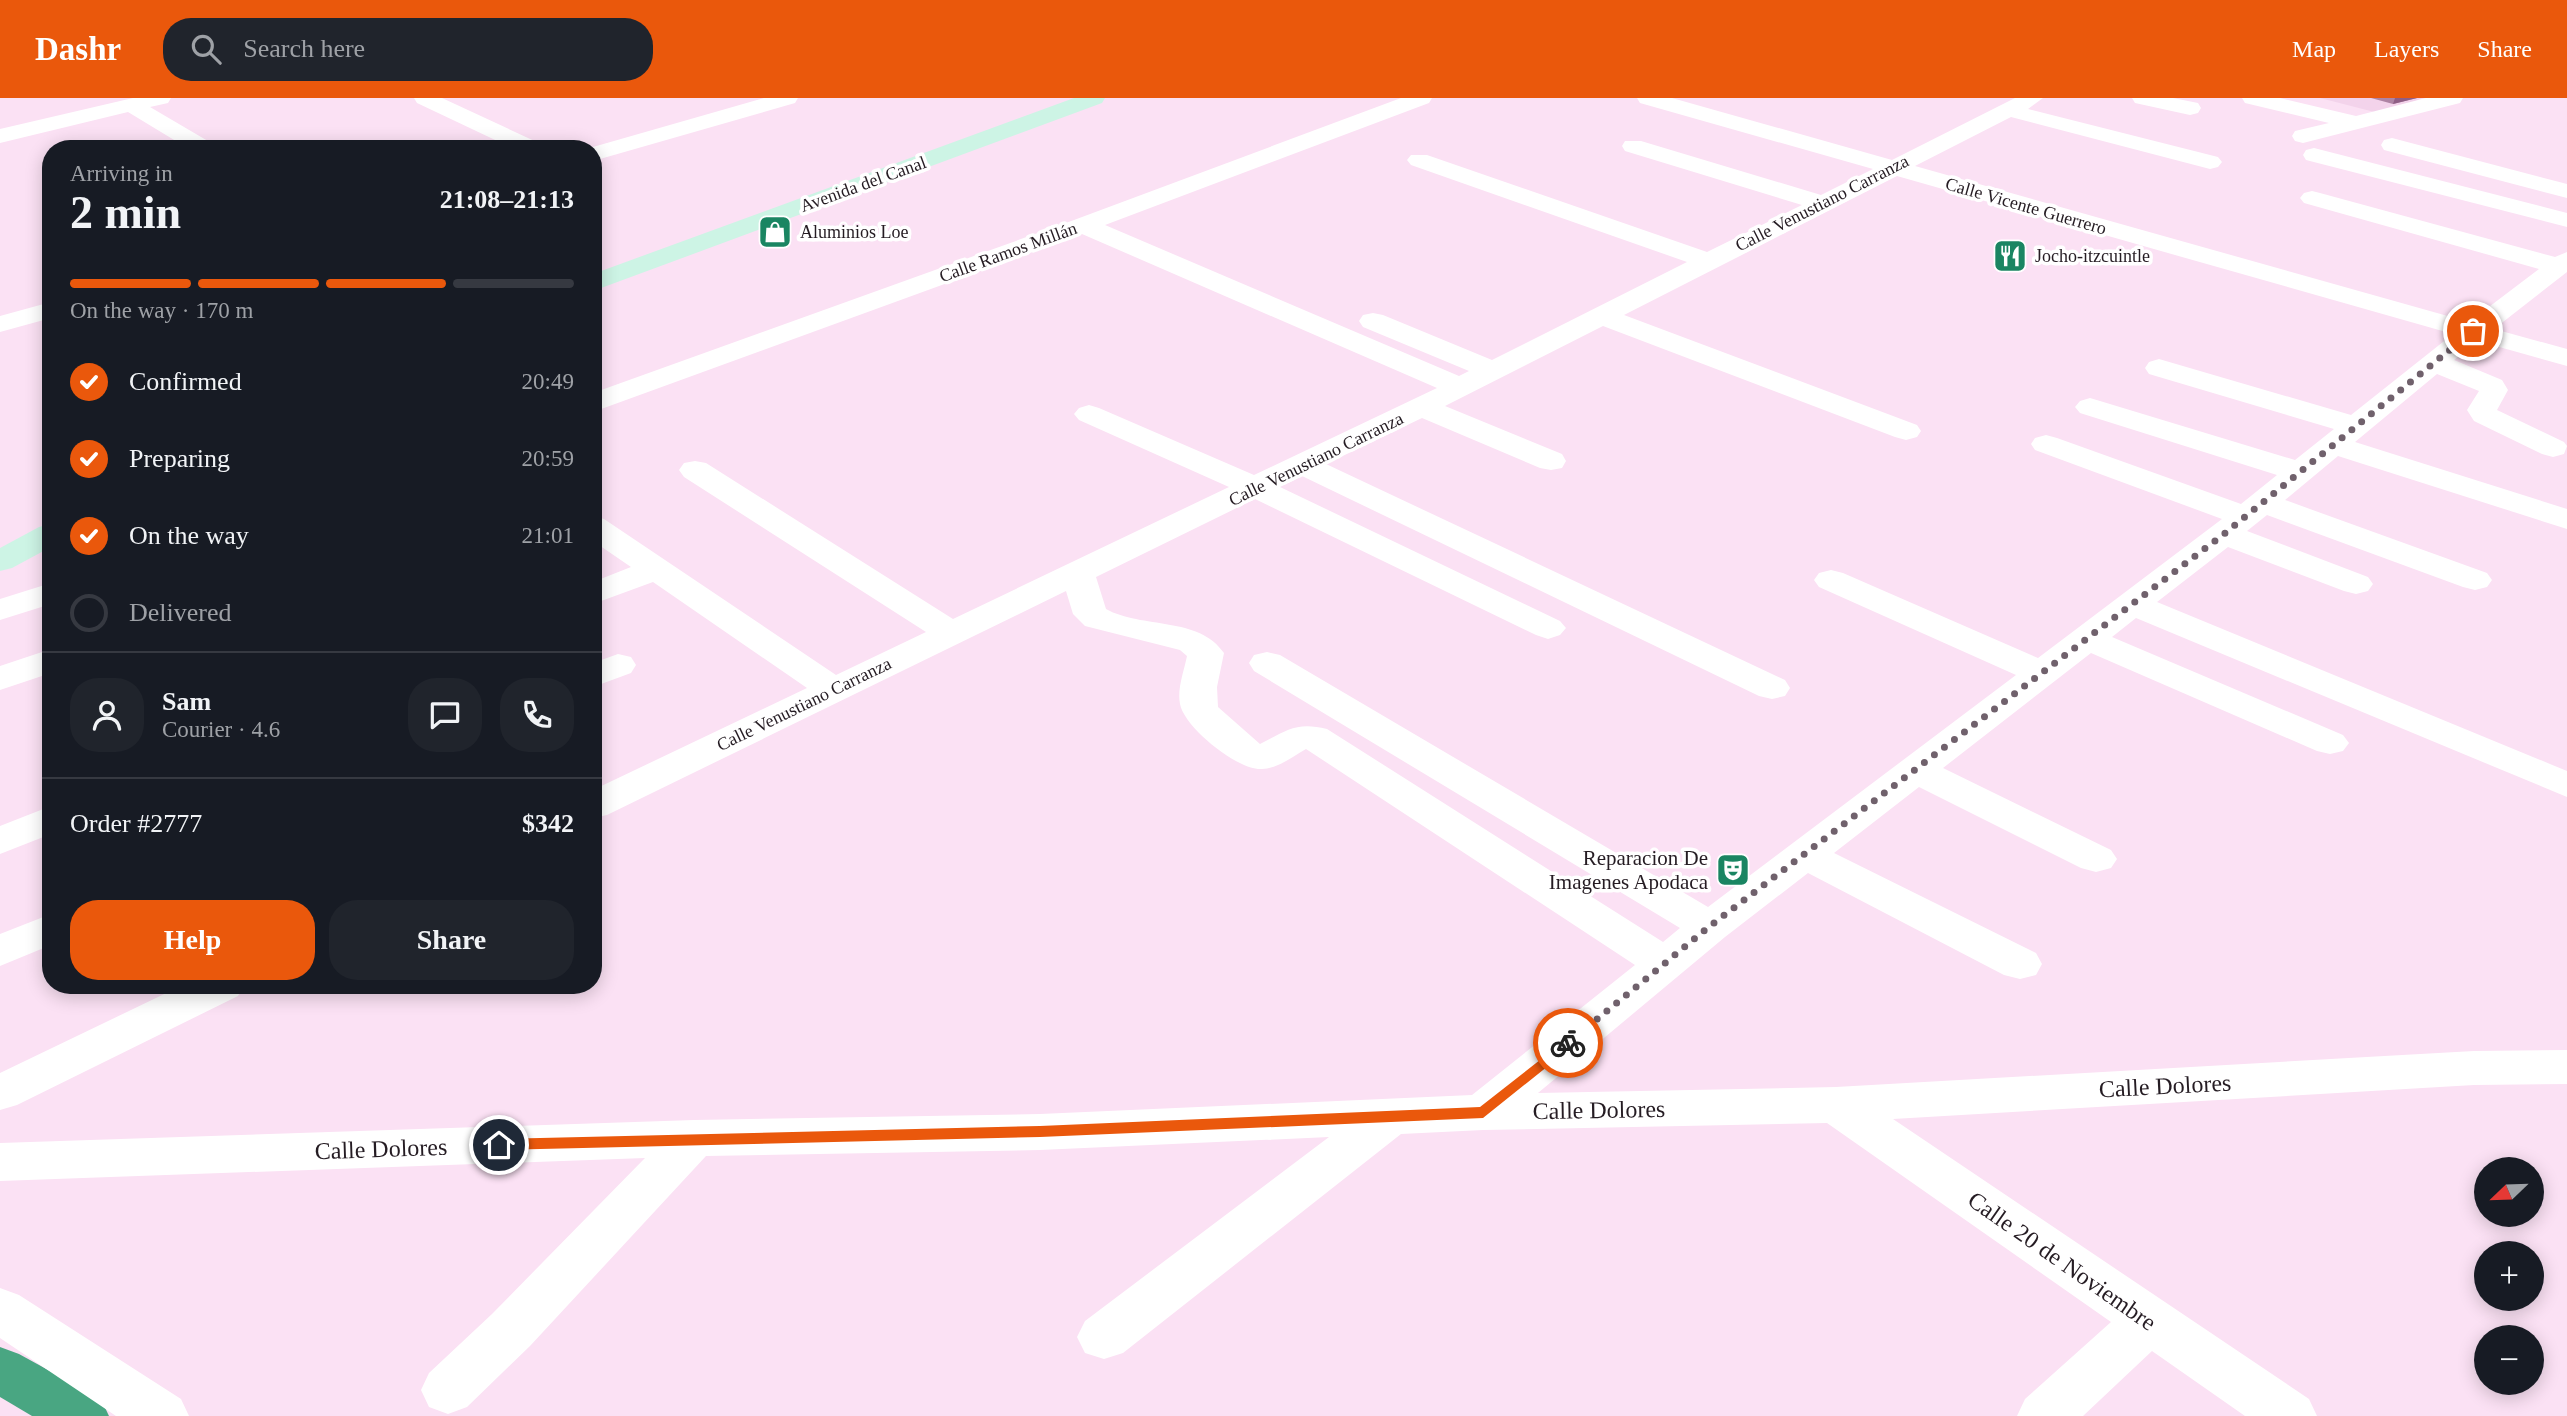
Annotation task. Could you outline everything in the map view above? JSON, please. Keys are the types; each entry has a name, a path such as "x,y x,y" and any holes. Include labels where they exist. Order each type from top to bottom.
{"main road":[{"name":"Avenida del Canal","path":"602,280 1094,98"},
{"path":"0,561 42,539"}],"street":[{"path":"0,136 160,98"},
{"path":"425,98 515,140"},
{"path":"602,151 787,98"},
{"name":"Calle Ramos Millán","path":"602,400 1083,225 1421,98"},
{"name":"Calle Vicente Guerrero","path":"1648,98 2567,358"},
{"name":"Calle Venustiano Carranza","path":"602,802 1421,407 2032,98"},
{"path":"2143,98 2190,108"},
{"path":"2253,98 2359,123"},
{"path":"2452,98 2359,123 2308,145 2567,220"},
{"path":"114,110 184,140"},
{"path":"2008,110 2210,162"},
{"path":"2392,145 2567,191"},
{"path":"1633,146 1821,203"},
{"path":"1419,160 1708,261"},
{"path":"2401,190 2567,235"},
{"path":"2312,198 2563,263"},
{"path":"1083,225 1460,387"},
{"path":"1483,1112 1710,926 2044,674 2473,331 2563,263"},
{"path":"1301,291 1493,371"},
{"path":"0,324 42,312"},
{"path":"1602,316 1906,430"},
{"path":"2434,362 2492,386 2494,390 2482,410 2484,415 2553,448"},
{"path":"2159,368 2567,519"},
{"path":"1421,407 1550,461"},
{"path":"2090,407 2300,472"},
{"path":"1089,414 1256,488 1548,628"},
{"path":"2046,443 2243,517 2475,580"},
{"path":"1303,465 1772,688"},
{"path":"695,470 950,632"},
{"path":"2243,517 2356,584"},
{"path":"602,532 834,690"},
{"path":"602,590 657,569"},
{"path":"1078,572 1090,614 1097,619 1192,642 1201,647 1206,653 1198,704 1202,714 1249,755 1262,758 1300,736 1314,737 1664,963"},
{"path":"1831,580 2044,674"},
{"path":"0,611 42,596"},
{"path":"2131,604 2567,785"},
{"path":"2088,639 2330,743"},
{"path":"0,679 42,663"},
{"path":"1267,663 1710,926"},
{"path":"1915,770 2096,859"},
{"path":"0,841 42,823"},
{"path":"1806,855 2020,964"},
{"path":"0,951 42,932"},
{"path":"0,1093 204,994"},
{"name":"Calle Dolores","path":"0,1162 694,1138 1040,1132 1483,1112 1836,1105 2474,1068 2567,1067"},
{"name":"Calle 20 de Noviembre","path":"1836,1105 2289,1416"},
{"path":"1104,1336 1390,1116"},
{"path":"448,1390 511,1330 694,1138"},
{"path":"0,1310 161,1416"},
{"path":"2045,1416 2149,1321"}],"shaded area":[{"path":"2320,98 2422,98 2386,115"}],"waterway":[{"path":"0,1370 81,1416"}],"way so far":[{"path":"1568,1043 1710,926 2044,674 2224,534 2473,331"}],"place":[{"name":"Aluminios Loe","path":"775,232"},
{"name":"Jocho-itzcuintle","path":"2010,256"},
{"name":"Reparacion De Imagenes Apodaca","path":"1733,870"}],"route":[{"path":"499,1145 694,1138 1040,1132 1483,1112 1568,1043"}]}
